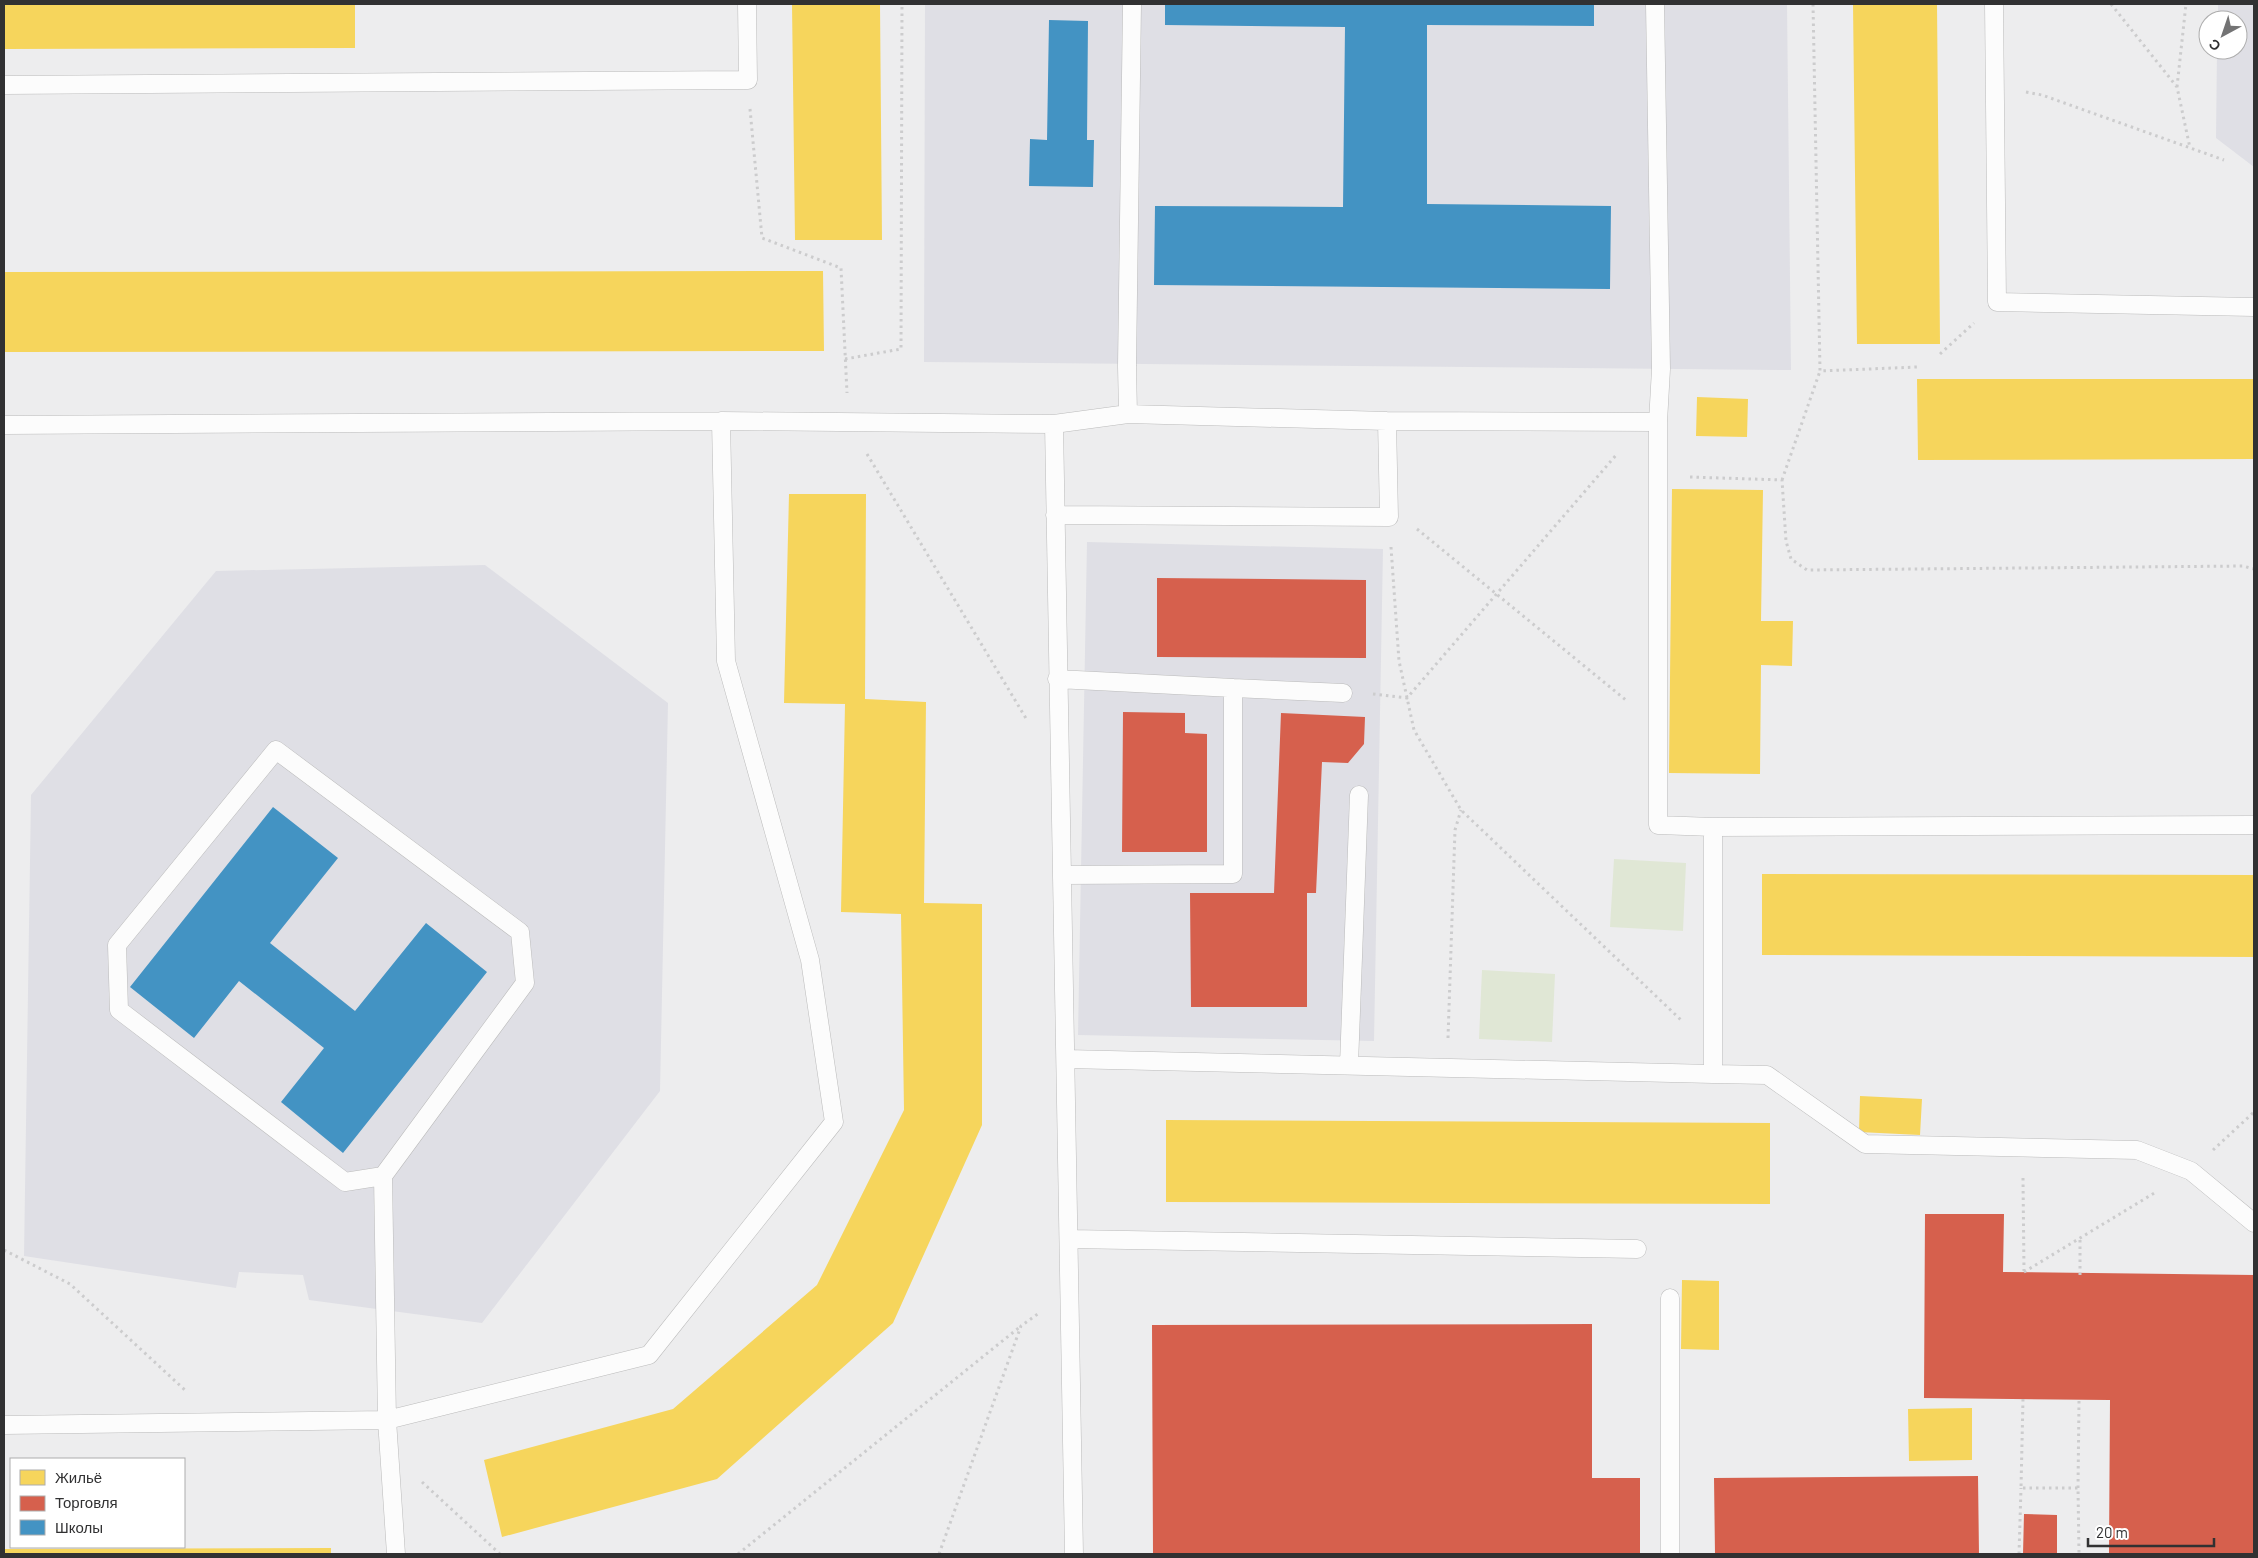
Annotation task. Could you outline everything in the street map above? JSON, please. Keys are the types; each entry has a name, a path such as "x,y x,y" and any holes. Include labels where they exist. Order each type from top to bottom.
{"lane":[{"path":"4,86 748,80 746,4"},
{"path":"1128,414 1132,4"},
{"path":"1655,4 1661,369 1652,421 1658,476 1658,825 1713,828 2254,825"},
{"path":"1994,4 1997,302 2254,307"},
{"path":"4,425 721,421 1054,424 1128,414 1387,421 1652,421"},
{"path":"4,1425 387,1420 649,1355 834,1122 810,960 726,661 721,421"},
{"path":"1055,514 1389,511 1387,421"},
{"path":"1054,424 1057,679 1063,874 1074,1554"},
{"path":"1057,679 1343,693"},
{"path":"1063,874 1233,874 1232,688"},
{"path":"383,1176 345,1182 119,1010 117,945 276,750 520,932 524,983 383,1176 387,1420 396,1554"},
{"path":"1349,1065 1359,795"},
{"path":"1713,828 1713,1074"},
{"path":"1066,1059 1768,1075 1865,1144 2022,1149 2137,1150 2191,1171 2254,1223"},
{"path":"1069,1239 1637,1249"},
{"path":"1670,1298 1670,1554"}],"path":[{"path":"845,360 901,349 902,4"},
{"path":"1813,4 1820,371 1782,480 1786,541 1791,559 1807,570 2233,566 2254,569"},
{"path":"2111,4 2177,87"},
{"path":"2186,4 2177,87 2190,148"},
{"path":"748,80 762,238 841,268 848,422 1028,721"},
{"path":"1995,87 2042,95 2224,160"},
{"path":"1940,354 1997,302"},
{"path":"1820,371 1917,367"},
{"path":"1407,698 1652,421"},
{"path":"1658,476 1782,480"},
{"path":"1389,511 1497,594 1658,727"},
{"path":"1389,511 1399,661 1414,730 1461,810 1680,1018 1685,1026"},
{"path":"1343,693 1407,698"},
{"path":"1447,1068 1455,830 1461,810"},
{"path":"2022,1149 2024,1272 2191,1171 2254,1112"},
{"path":"2080,1238 2080,1275"},
{"path":"4,1250 70,1284 220,1422"},
{"path":"738,1554 1021,1326 1070,1291"},
{"path":"940,1554 1021,1326"},
{"path":"2019,1554 2022,1399"},
{"path":"2079,1401 2078,1488 2080,1554"},
{"path":"389,1450 500,1554"},
{"path":"2021,1488 2078,1488"}],"shaded area":[{"path":"925,4 1787,4 1791,370 924,362"},
{"path":"2218,4 2254,4 2254,167 2216,138 2217,60 2248,60 2248,10 2218,10"},
{"path":"1087,542 1383,549 1374,1041 1078,1035"},
{"path":"485,565 668,703 660,1091 482,1323 309,1300 303,1275 239,1272 236,1288 24,1256 31,795 216,571"}],"green space":[{"path":"1614,859 1686,863 1683,931 1610,927"},
{"path":"1482,970 1555,974 1552,1042 1479,1039"}],"building: Жильё":[{"path":"4,4 355,4 355,48 4,49"},
{"path":"792,4 880,4 882,240 795,240"},
{"path":"1853,4 1937,4 1940,344 1857,344"},
{"path":"823,271 824,351 4,352 4,272"},
{"path":"1917,379 2254,379 2254,459 1918,460"},
{"path":"1697,397 1748,399 1747,437 1696,436"},
{"path":"1672,489 1763,490 1761,621 1793,621 1792,666 1761,665 1760,774 1669,773"},
{"path":"789,494 866,494 865,699 926,702 924,903 982,904 982,1125 893,1323 717,1479 502,1537 484,1460 673,1409 817,1285 904,1110 901,914 841,912 845,704 784,703"},
{"path":"1762,874 2254,875 2254,957 1762,955"},
{"path":"1860,1096 1922,1099 1920,1135 1859,1132"},
{"path":"1166,1120 1770,1123 1770,1204 1166,1202"},
{"path":"1682,1280 1719,1281 1719,1350 1681,1349"},
{"path":"1972,1408 1972,1460 1909,1461 1908,1409"},
{"path":"331,1548 331,1554 4,1554 4,1549"}],"building: Торговля":[{"path":"1157,578 1366,580 1366,658 1157,657"},
{"path":"1123,712 1185,713 1185,733 1207,734 1207,852 1122,852"},
{"path":"1281,713 1365,717 1364,744 1348,763 1322,762 1316,893 1307,893 1307,1007 1191,1007 1190,893 1274,893"},
{"path":"1925,1214 2004,1214 2003,1272 2254,1275 2254,1554 2109,1554 2110,1400 1924,1398"},
{"path":"1592,1324 1592,1478 1640,1478 1640,1554 1153,1554 1152,1325"},
{"path":"1978,1476 1979,1554 1715,1554 1714,1478"},
{"path":"2024,1514 2057,1515 2057,1554 2023,1554"}],"building: Школы":[{"path":"1165,4 1594,4 1594,26 1427,25 1427,204 1611,206 1610,289 1154,285 1155,206 1343,207 1345,27 1165,25"},
{"path":"1049,20 1088,21 1087,140 1094,140 1093,187 1029,186 1030,139 1047,140"},
{"path":"273,807 338,858 270,943 355,1011 426,923 487,972 343,1153 281,1102 324,1048 239,981 194,1038 130,987"}]}
